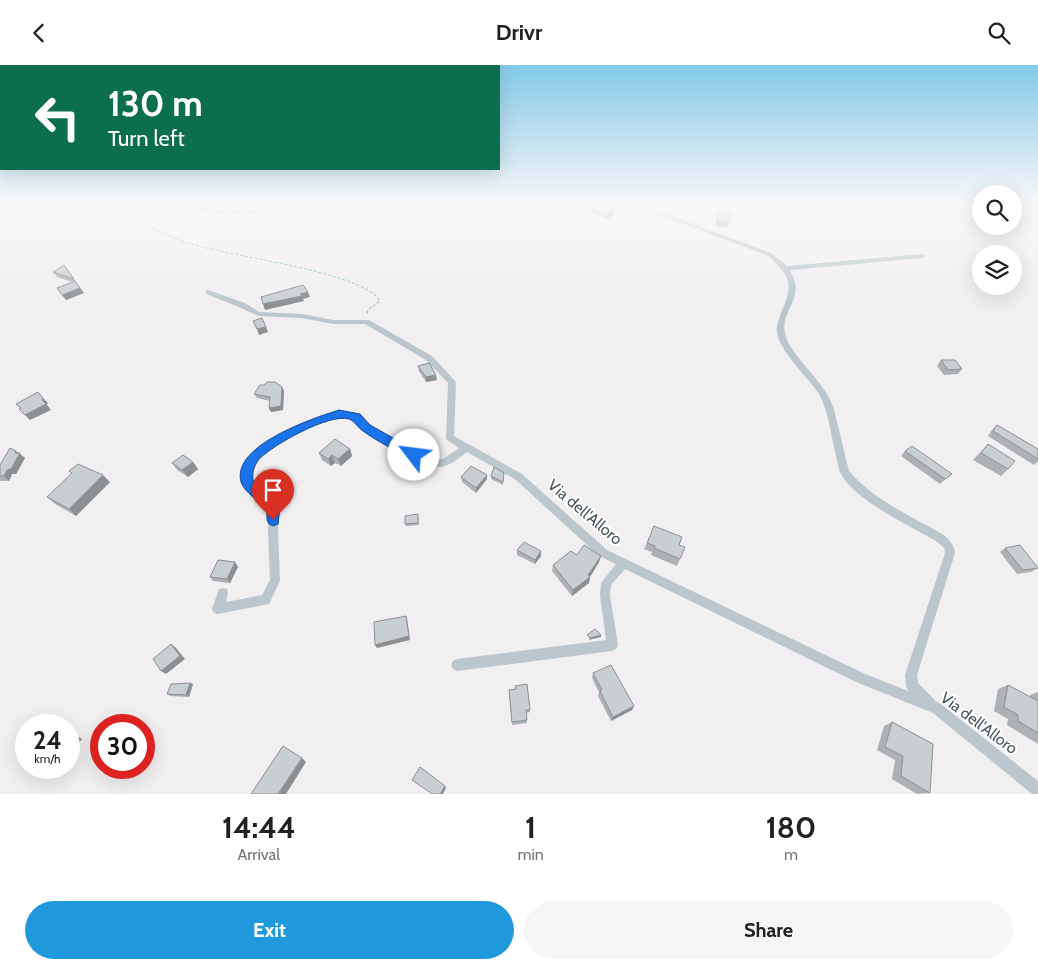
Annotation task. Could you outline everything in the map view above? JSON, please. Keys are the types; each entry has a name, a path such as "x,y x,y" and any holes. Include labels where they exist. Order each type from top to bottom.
{"street":[{"path":"726,238 769,254 787,269 793,284 793,293 780,327 780,334 784,343 822,391 828,404 845,473 851,482 864,493 949,546 950,553 911,675 912,687 937,708"},
{"path":"787,269 922,256"},
{"name":"Via dell'Alloro","path":"208,292 258,314 366,322 429,358 452,382 450,438 519,477 603,553 860,678 937,708 1038,790"},
{"path":"223,593 218,609 265,600 273,588 275,581 274,507 247,483 246,474 248,466 256,455 283,437 310,423 339,414 356,417 366,428 414,455 433,463 442,463 466,447"},
{"path":"457,665 612,645 605,595 606,583 624,563"}],"path":[{"path":"175,238 187,243 316,271 339,278 376,294 380,301 368,310 366,322"}],"building":[{"path":"64,265 74,279 53,272"},
{"path":"75,281 80,288 62,295 57,288"},
{"path":"303,285 308,292 300,294 302,296 263,304 261,297"},
{"path":"262,318 266,327 257,329 253,321"},
{"path":"941,360 955,360 962,369 948,370"},
{"path":"429,363 436,375 426,377 418,366"},
{"path":"267,382 275,382 282,387 281,406 269,408 270,397 254,394 260,385 264,385"},
{"path":"38,392 46,404 25,415 16,404"},
{"path":"997,425 1038,449 1038,459 993,431"},
{"path":"335,439 350,449 338,459 332,455 328,459 319,453"},
{"path":"988,444 1015,461 1008,469 981,453"},
{"path":"912,446 952,474 945,479 905,451"},
{"path":"10,448 16,451 15,453 20,453 11,469 7,470 4,476 0,476 0,465"},
{"path":"183,455 193,462 182,470 172,463"},
{"path":"78,464 103,475 69,509 47,497 72,473 69,471"},
{"path":"471,466 487,475 476,488 461,477"},
{"path":"494,467 504,473 503,482 491,476"},
{"path":"418,514 418,523 405,524 405,516"},
{"path":"654,526 682,537 679,545 685,547 680,559 647,543"},
{"path":"524,542 541,551 535,560 517,550"},
{"path":"584,545 601,556 588,575 590,577 573,590 553,565 571,551 577,555"},
{"path":"1020,545 1038,568 1023,570 1005,548"},
{"path":"218,560 235,562 227,579 210,577"},
{"path":"406,616 409,636 375,645 374,622"},
{"path":"595,629 601,635 590,638 587,635"},
{"path":"171,644 180,656 161,671 153,659"},
{"path":"611,665 634,706 613,717 593,673"},
{"path":"190,683 186,695 167,694 171,684"},
{"path":"527,684 530,710 526,710 527,720 512,722 509,690 516,689 515,686"},
{"path":"1008,685 1038,701 1038,733 1018,721 1018,715 1004,707"},
{"path":"892,722 933,744 930,793 901,776 903,756 885,747"},
{"path":"283,746 302,758 278,794 251,794"},
{"path":"420,767 445,786 440,794 432,794 412,780"}],"route":[{"path":"273,520 274,507 247,483 246,474 248,466 256,455 283,437 310,423 339,414 347,414 356,417 366,428 414,455"}]}
